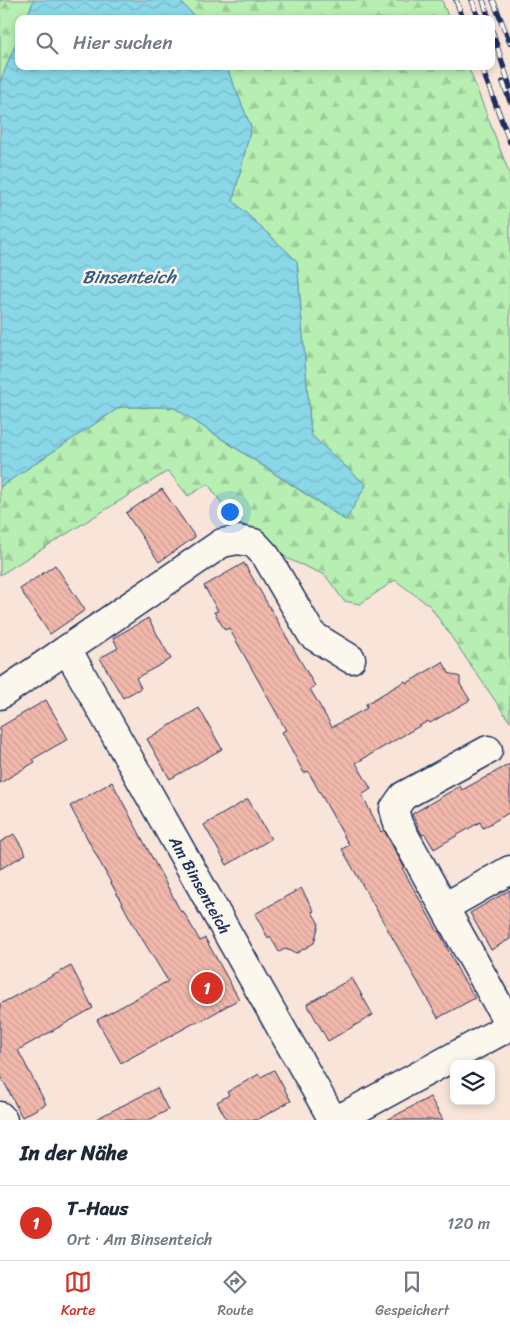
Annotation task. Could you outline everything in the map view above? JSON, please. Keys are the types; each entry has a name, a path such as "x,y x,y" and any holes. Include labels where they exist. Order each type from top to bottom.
{"street":[{"path":"0,694 222,544 238,540 254,544 266,556 312,635 351,659"},
{"name":"Am Binsenteich","path":"68,649 335,1120"},
{"path":"335,1120 510,1026 398,824 394,809 402,796 488,750"},
{"path":"445,907 510,870"},
{"path":"0,1116 3,1120"}],"green space":[{"path":"0,0 34,0 28,15 15,15 15,46 0,82"},
{"path":"179,0 442,0 448,15 193,15"},
{"path":"228,70 470,70 510,175 510,722 430,606 395,580 360,604 344,601 325,575 288,559 246,526 233,519 208,484 188,496 168,471 0,575 0,487 120,407 173,407 345,520 366,485 311,435 297,261 233,201 251,127"}],"water":[{"path":"34,0 179,0 193,15 28,15"},
{"name":"Binsenteich","path":"15,46 15,70 228,70 251,127 233,201 297,261 311,435 366,485 346,520 173,407 120,407 0,487 0,82"}],"building":[{"path":"162,489 195,537 159,562 126,513"},
{"path":"244,563 315,686 310,689 332,727 367,708 366,704 405,681 407,683 443,662 449,673 460,677 460,684 470,700 430,723 428,721 356,763 371,789 362,795 381,832 384,830 404,867 402,868 475,998 438,1018 342,849 349,845 308,771 304,773 282,732 286,730 229,628 225,630 214,612 218,611 204,586"},
{"path":"55,565 85,610 50,634 20,589"},
{"path":"148,618 171,659 136,678 141,688 123,698 100,658 118,648 113,638"},
{"path":"46,700 68,739 33,759 35,762 0,783 0,727"},
{"path":"199,708 222,749 170,779 147,739"},
{"path":"510,764 510,812 483,828 480,822 434,849 425,834 422,835 412,814 460,786 462,790"},
{"path":"112,782 181,912 183,911 200,941 205,938 239,999 121,1063 97,1020 168,981 133,924 70,806"},
{"path":"248,799 271,839 227,865 204,825"},
{"path":"14,834 26,854 0,869 0,842"},
{"path":"301,888 319,924 314,943 297,953 285,949 279,952 270,936 268,938 255,914"},
{"path":"510,890 510,939 491,950 470,913"},
{"path":"71,966 93,1008 18,1050 46,1104 22,1117 0,1074 0,1004"},
{"path":"352,978 373,1015 328,1041 307,1004"},
{"path":"274,1070 291,1101 257,1120 227,1120 217,1102 229,1095 227,1092 259,1074 261,1077"},
{"path":"157,1088 168,1110 149,1120 94,1120"},
{"path":"430,1097 443,1120 387,1120"}],"railway":[{"path":"456,0 462,15"},
{"path":"472,0 478,15"},
{"path":"483,0 488,15"},
{"path":"493,0 510,43"},
{"path":"495,40 510,87"},
{"path":"483,70 510,142"},
{"path":"503,82 510,101"}],"place":[{"name":"T-Haus","path":"207,988"}]}
